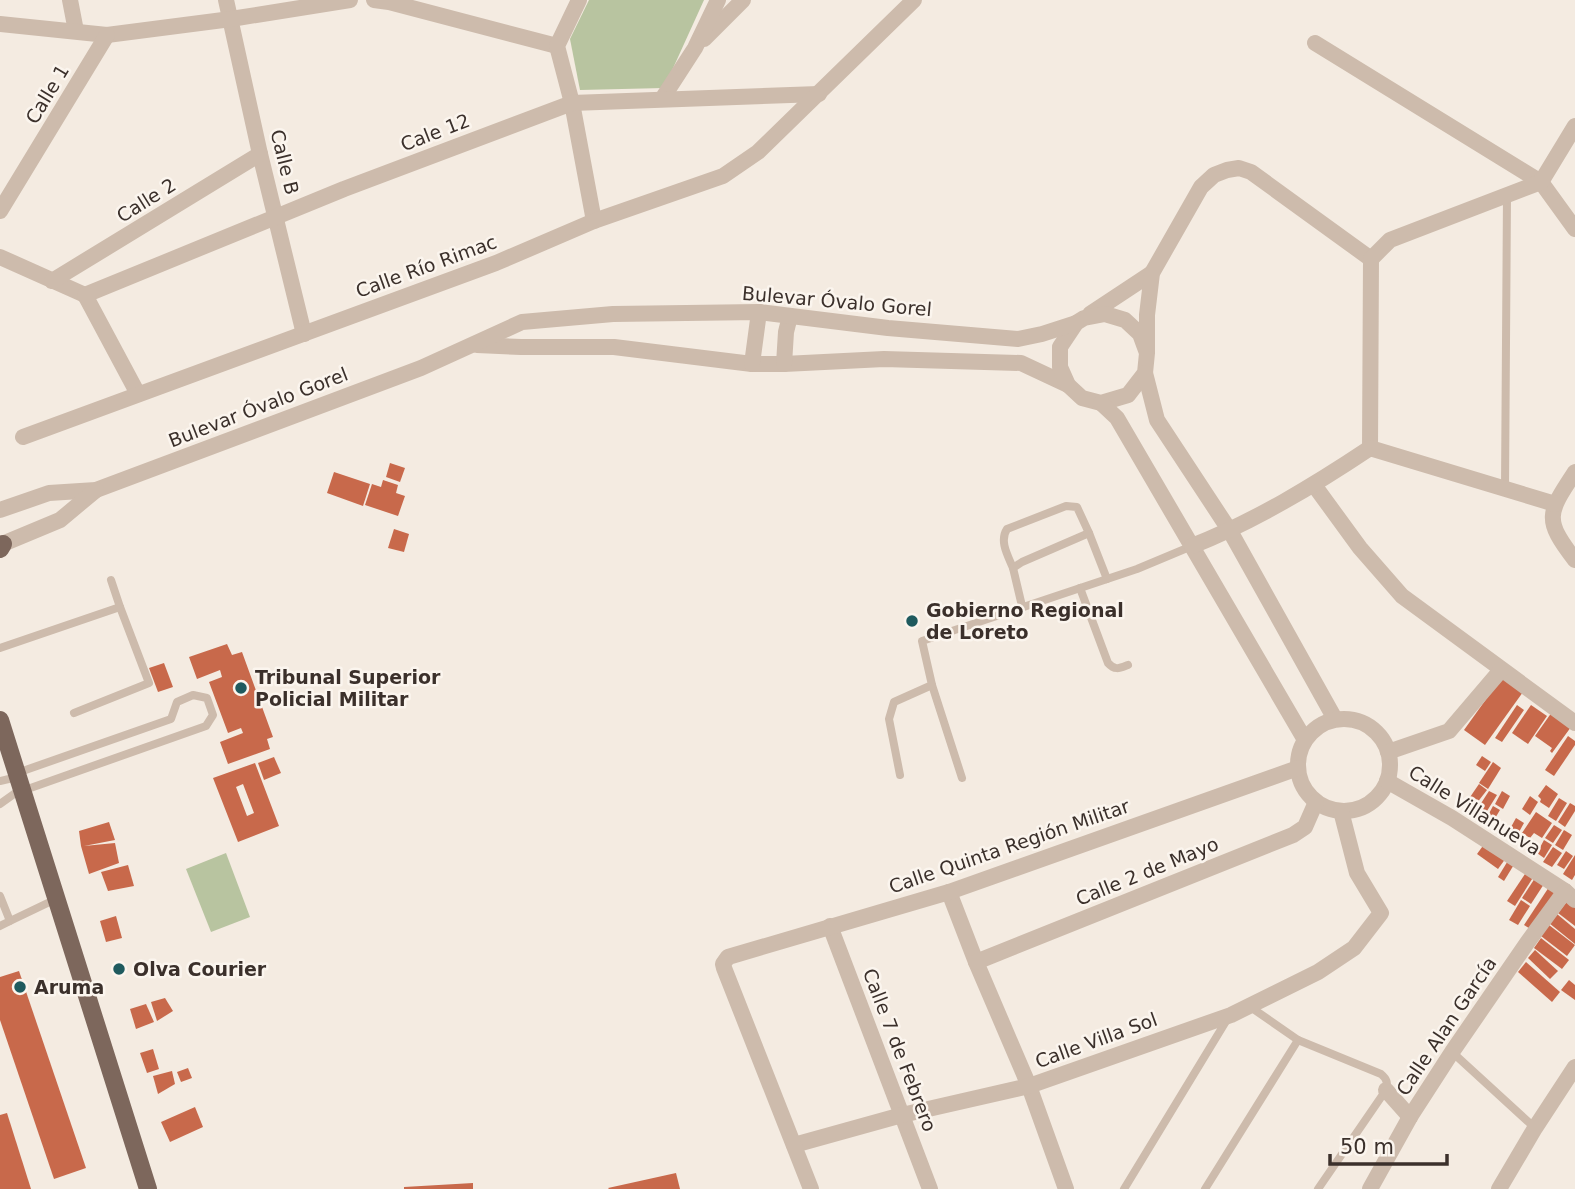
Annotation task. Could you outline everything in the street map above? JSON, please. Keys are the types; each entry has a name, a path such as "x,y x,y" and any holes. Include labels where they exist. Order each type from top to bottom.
{"main road":[{"path":"0,720 15,782 56,899 148,1189"}],"street":[{"path":"70,0 76,31"},
{"name":"Calle B","path":"226,0 304,334"},
{"path":"0,24 107,35 350,0"},
{"path":"579,0 557,46 572,103 594,222"},
{"path":"662,99 695,48 718,0"},
{"path":"695,48 743,0"},
{"name":"Calle Río Rimac","path":"23,437 496,263 594,222 723,176 758,152 914,0"},
{"path":"384,1 557,46"},
{"name":"Calle 1","path":"0,211 107,35"},
{"path":"1315,43 1541,182 1575,229"},
{"name":"Cale 12","path":"85,295 276,217 572,103 819,94"},
{"path":"1370,448 1371,259 1390,240 1541,182 1575,126"},
{"name":"Calle 2","path":"52,281 260,154"},
{"path":"1335,719 1230,531 1157,420 1145,373 1147,315 1152,273 1201,187 1214,175 1227,170 1239,168 1251,172 1371,259"},
{"path":"0,257 85,295 138,394"},
{"path":"1068,385 1060,367 1060,347 1080,320 1152,273"},
{"path":"752,363 759,312"},
{"name":"Bulevar Óvalo Gorel","path":"0,510 48,493 96,490 421,368 522,322 613,314 759,312 888,328 1018,339 1105,314 1125,320 1140,334 1147,353"},
{"path":"784,364 790,316"},
{"name":"Bulevar Óvalo Gorel","path":"472,344 614,347 752,363 884,359 1021,363 1068,385 1082,398 1101,402 1117,418 1305,740"},
{"path":"1101,402 1128,395 1145,373"},
{"path":"1192,546 1230,531 1314,485 1370,448 1555,504"},
{"path":"1575,472 1555,504 1553,517 1555,529 1575,560"},
{"path":"1314,485 1360,548 1402,596 1575,723"},
{"name":"Bulevar Óvalo Gorel","path":"1,546 60,520 96,490"},
{"path":"1388,752 1449,731 1501,670"},
{"path":"1335,719 1362,723 1382,740 1388,752 1390,766 1387,781 1380,793 1369,803 1356,809 1341,811 1328,808 1307,793 1301,781 1299,754 1305,740 1323,723 1335,719"},
{"name":"Calle Quinta Región Militar","path":"794,1145 724,968 725,961 731,955 949,892 1298,768"},
{"name":"Calle Villanueva","path":"1387,781 1452,818 1570,895"},
{"name":"Calle 2 de Mayo","path":"976,962 1293,835 1306,827 1317,802"},
{"name":"Calle Villa Sol","path":"794,1145 902,1115 1029,1086 1231,1014 1318,972 1354,948 1381,913 1357,873 1341,811"},
{"path":"949,892 1029,1086 1066,1189"},
{"name":"Calle Alan García","path":"1370,1189 1410,1117 1452,1052 1527,943 1570,895"},
{"name":"Calle 7 de Febrero","path":"830,926 930,1189"},
{"path":"1499,1189 1575,1067"},
{"path":"1386,1090 1410,1117"},
{"path":"794,1145 811,1189"}],"lane":[{"path":"1505,488 1507,196"},
{"path":"1022,606 1003,534 1007,529 1066,506 1077,507 1107,579"},
{"path":"1013,568 1088,533"},
{"path":"962,778 932,684 922,641 1107,579 1192,546"},
{"path":"74,713 149,683 111,580"},
{"path":"1080,588 1108,663 1118,669 1129,665"},
{"path":"0,648 120,607"},
{"path":"900,775 889,719 894,702 932,684"},
{"path":"0,804 15,782 171,719 177,702 193,695 207,698 213,715 206,726 15,782"},
{"path":"0,896 10,921"},
{"path":"0,926 56,899"},
{"path":"1249,1006 1298,1040 1385,1078 1386,1090 1318,1189"},
{"path":"1124,1189 1231,1014"},
{"path":"1205,1189 1298,1040"},
{"path":"1452,1052 1535,1128"}],"green space":[{"path":"589,0 704,0 664,88 580,90 570,39"},
{"path":"226,853 250,917 211,932 186,869"}],"building":[{"path":"390,463 405,468 400,482 386,477"},
{"path":"334,472 370,484 363,506 327,493"},
{"path":"383,480 398,485 396,493 405,496 398,516 365,505 372,484 381,487"},
{"path":"394,529 409,534 404,552 388,548"},
{"path":"227,644 232,655 242,652 273,737 267,739 270,749 228,764 220,742 243,733 241,728 228,733 209,682 222,677 220,670 197,679 189,657"},
{"path":"164,663 173,687 158,692 149,668"},
{"path":"1502,677 1523,692 1485,745 1464,730"},
{"path":"1517,705 1524,710 1502,742 1495,738"},
{"path":"1531,705 1547,716 1528,744 1512,733"},
{"path":"1552,712 1571,727 1552,753 1552,748 1535,736"},
{"path":"1568,736 1575,741 1575,745 1554,776 1545,770"},
{"path":"1482,756 1491,762 1485,771 1476,765"},
{"path":"274,757 281,773 264,780 258,763"},
{"path":"1493,762 1501,768 1488,789 1479,783"},
{"path":"255,763 279,826 238,842 213,778","holes":["243,784 254,813 247,816 236,787"]},
{"path":"1479,784 1487,790 1473,808 1466,803"},
{"path":"1546,785 1558,794 1549,808 1540,802 1538,796"},
{"path":"1489,791 1497,795 1482,819 1474,814"},
{"path":"1502,791 1510,796 1503,809 1495,804"},
{"path":"1530,796 1538,802 1530,815 1522,809"},
{"path":"1559,798 1567,803 1556,821 1548,816"},
{"path":"1570,803 1575,806 1575,811 1565,827 1558,822"},
{"path":"1493,806 1500,810 1491,825 1485,821"},
{"path":"1536,812 1552,823 1542,838 1534,833 1530,838 1522,833"},
{"path":"1516,818 1524,823 1514,841 1506,836"},
{"path":"109,822 115,840 84,846 115,843 119,863 89,874 79,831"},
{"path":"1554,825 1562,830 1553,843 1545,838"},
{"path":"1564,830 1572,835 1563,850 1555,845"},
{"path":"1544,840 1552,845 1544,858 1537,853"},
{"path":"1485,843 1506,858 1498,869 1477,854"},
{"path":"1553,847 1562,853 1552,867 1543,862"},
{"path":"1566,851 1573,856 1564,869 1557,865"},
{"path":"1575,855 1575,875 1572,880 1563,874"},
{"path":"1509,859 1515,863 1504,881 1498,877"},
{"path":"128,865 134,886 108,891 101,872"},
{"path":"1527,871 1534,876 1515,906 1507,901"},
{"path":"1535,878 1544,884 1531,904 1522,898"},
{"path":"1549,887 1557,892 1532,930 1524,925"},
{"path":"1569,899 1575,904 1575,926 1558,913"},
{"path":"1521,900 1530,906 1518,925 1509,920"},
{"path":"1557,914 1575,929 1575,944 1549,923"},
{"path":"116,916 122,938 106,942 100,921"},
{"path":"1549,925 1575,945 1567,956 1541,936"},
{"path":"1541,938 1569,960 1562,969 1534,948"},
{"path":"1535,950 1558,971 1550,979 1528,958"},
{"path":"1526,962 1560,992 1552,1002 1518,972"},
{"path":"19,971 86,1168 54,1179 0,1020 0,977"},
{"path":"1569,980 1575,985 1575,1000 1561,990"},
{"path":"165,998 173,1011 157,1021 151,1002"},
{"path":"146,1004 154,1022 136,1029 130,1009"},
{"path":"153,1049 159,1069 147,1073 140,1053"},
{"path":"188,1068 192,1078 181,1082 177,1072"},
{"path":"172,1071 175,1084 158,1094 153,1076"},
{"path":"195,1107 203,1127 170,1142 161,1122"},
{"path":"7,1113 31,1189 0,1189 0,1115"},
{"path":"676,1173 680,1189 608,1188"},
{"path":"473,1183 473,1189 404,1189 404,1187"}],"place":[{"name":"Gobierno Regional de Loreto","path":"912,621"},
{"name":"Tribunal Superior Policial Militar","path":"241,688"},
{"name":"Olva Courier","path":"119,969"},
{"name":"Aruma","path":"20,987"}]}
